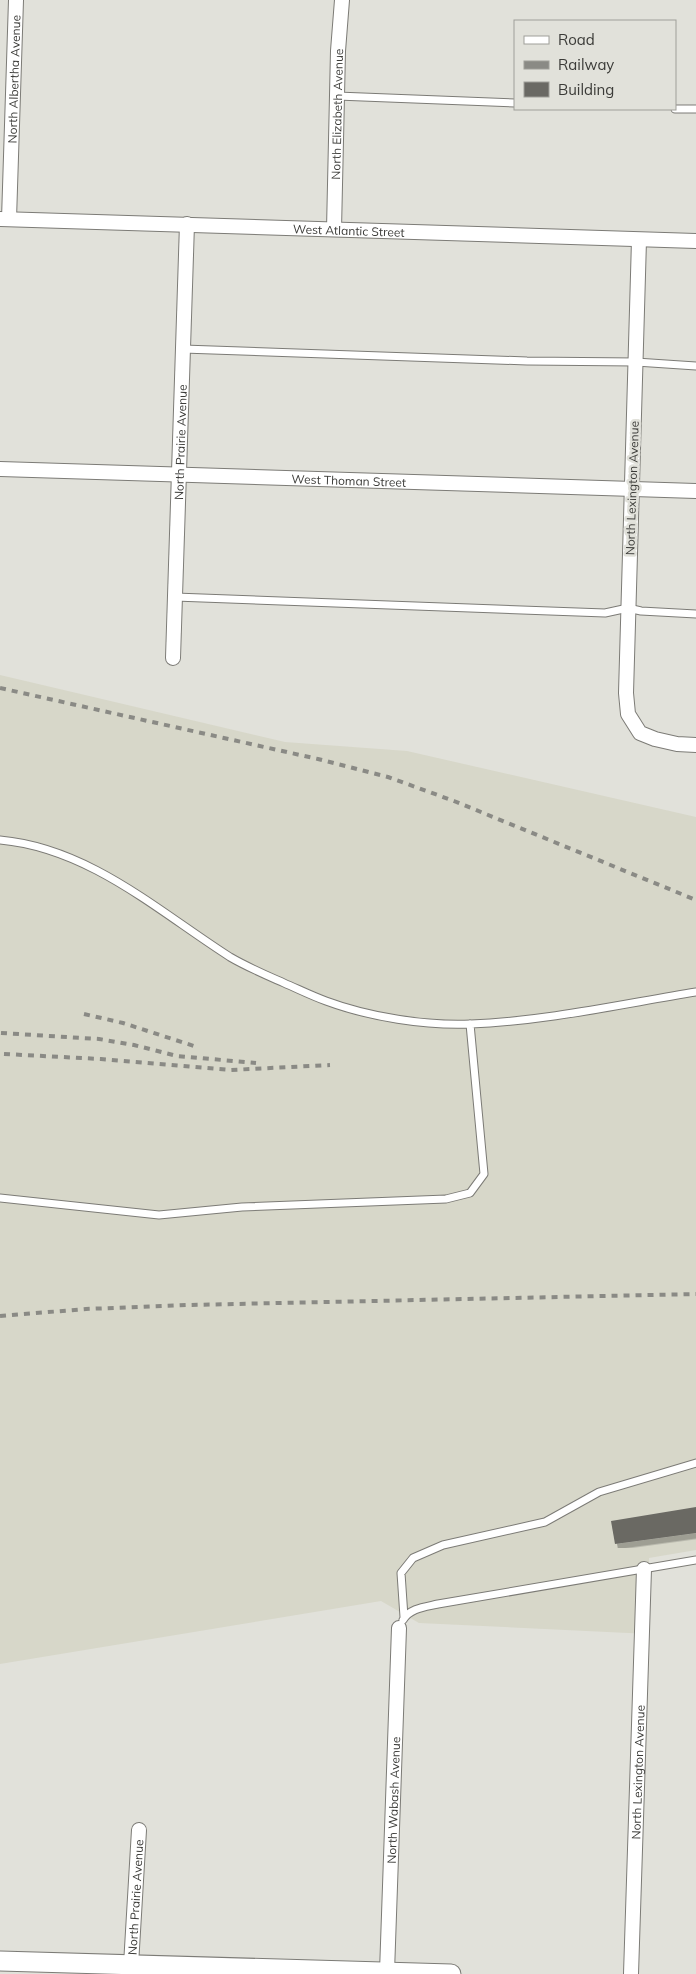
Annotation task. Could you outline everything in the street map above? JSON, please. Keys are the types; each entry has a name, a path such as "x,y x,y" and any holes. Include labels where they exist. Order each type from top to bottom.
{"street":[{"name":"North Albertha Avenue","path":"5,219 16,0"},
{"name":"North Elizabeth Avenue","path":"334,229 338,51 342,0"},
{"name":"West Atlantic Street","path":"5,219 696,241"},
{"name":"North Prairie Avenue","path":"173,658 187,224"},
{"name":"North Lexington Avenue","path":"639,240 626,693 628,714 640,733 677,744 696,744"},
{"name":"West Thoman Street","path":"0,469 696,491"},
{"name":"North Lexington Avenue","path":"631,1974 644,1569"},
{"name":"North Wabash Avenue","path":"386,1972 402,1622"},
{"name":"North Prairie Avenue","path":"131,1965 139,1830"},
{"path":"0,1961 131,1965 150,1970 451,1974"}],"lane":[{"path":"337,96 514,103"},
{"path":"676,108 696,109"},
{"path":"183,349 527,361 636,362 696,366"},
{"path":"175,597 605,613 628,608 641,611 696,614"},
{"path":"0,840 21,842 68,857 108,875 232,958 327,1001 370,1014 420,1022 470,1024 559,1015 696,992"},
{"path":"0,1198 159,1215 242,1207 446,1199 470,1193 484,1174 470,1024"},
{"path":"402,1622 401,1573 413,1558 443,1545 545,1522 599,1492 696,1463"},
{"path":"402,1622 416,1609 438,1604 696,1560"}],"shaded area":[{"path":"0,675 285,742 407,751 696,817 696,1550 649,1558 649,1634 419,1623 381,1601 0,1664"}],"building":[{"path":"696,1507 696,1533 615,1544 611,1521"}],"railway":[{"path":"0,688 318,759 388,777 454,801 696,900"},
{"path":"84,1014 123,1023 197,1047"},
{"path":"1,1033 99,1039 134,1045 177,1056 256,1063"},
{"path":"4,1054 101,1059 231,1070 330,1065"},
{"path":"0,1316 86,1309 188,1305 696,1294"}]}
